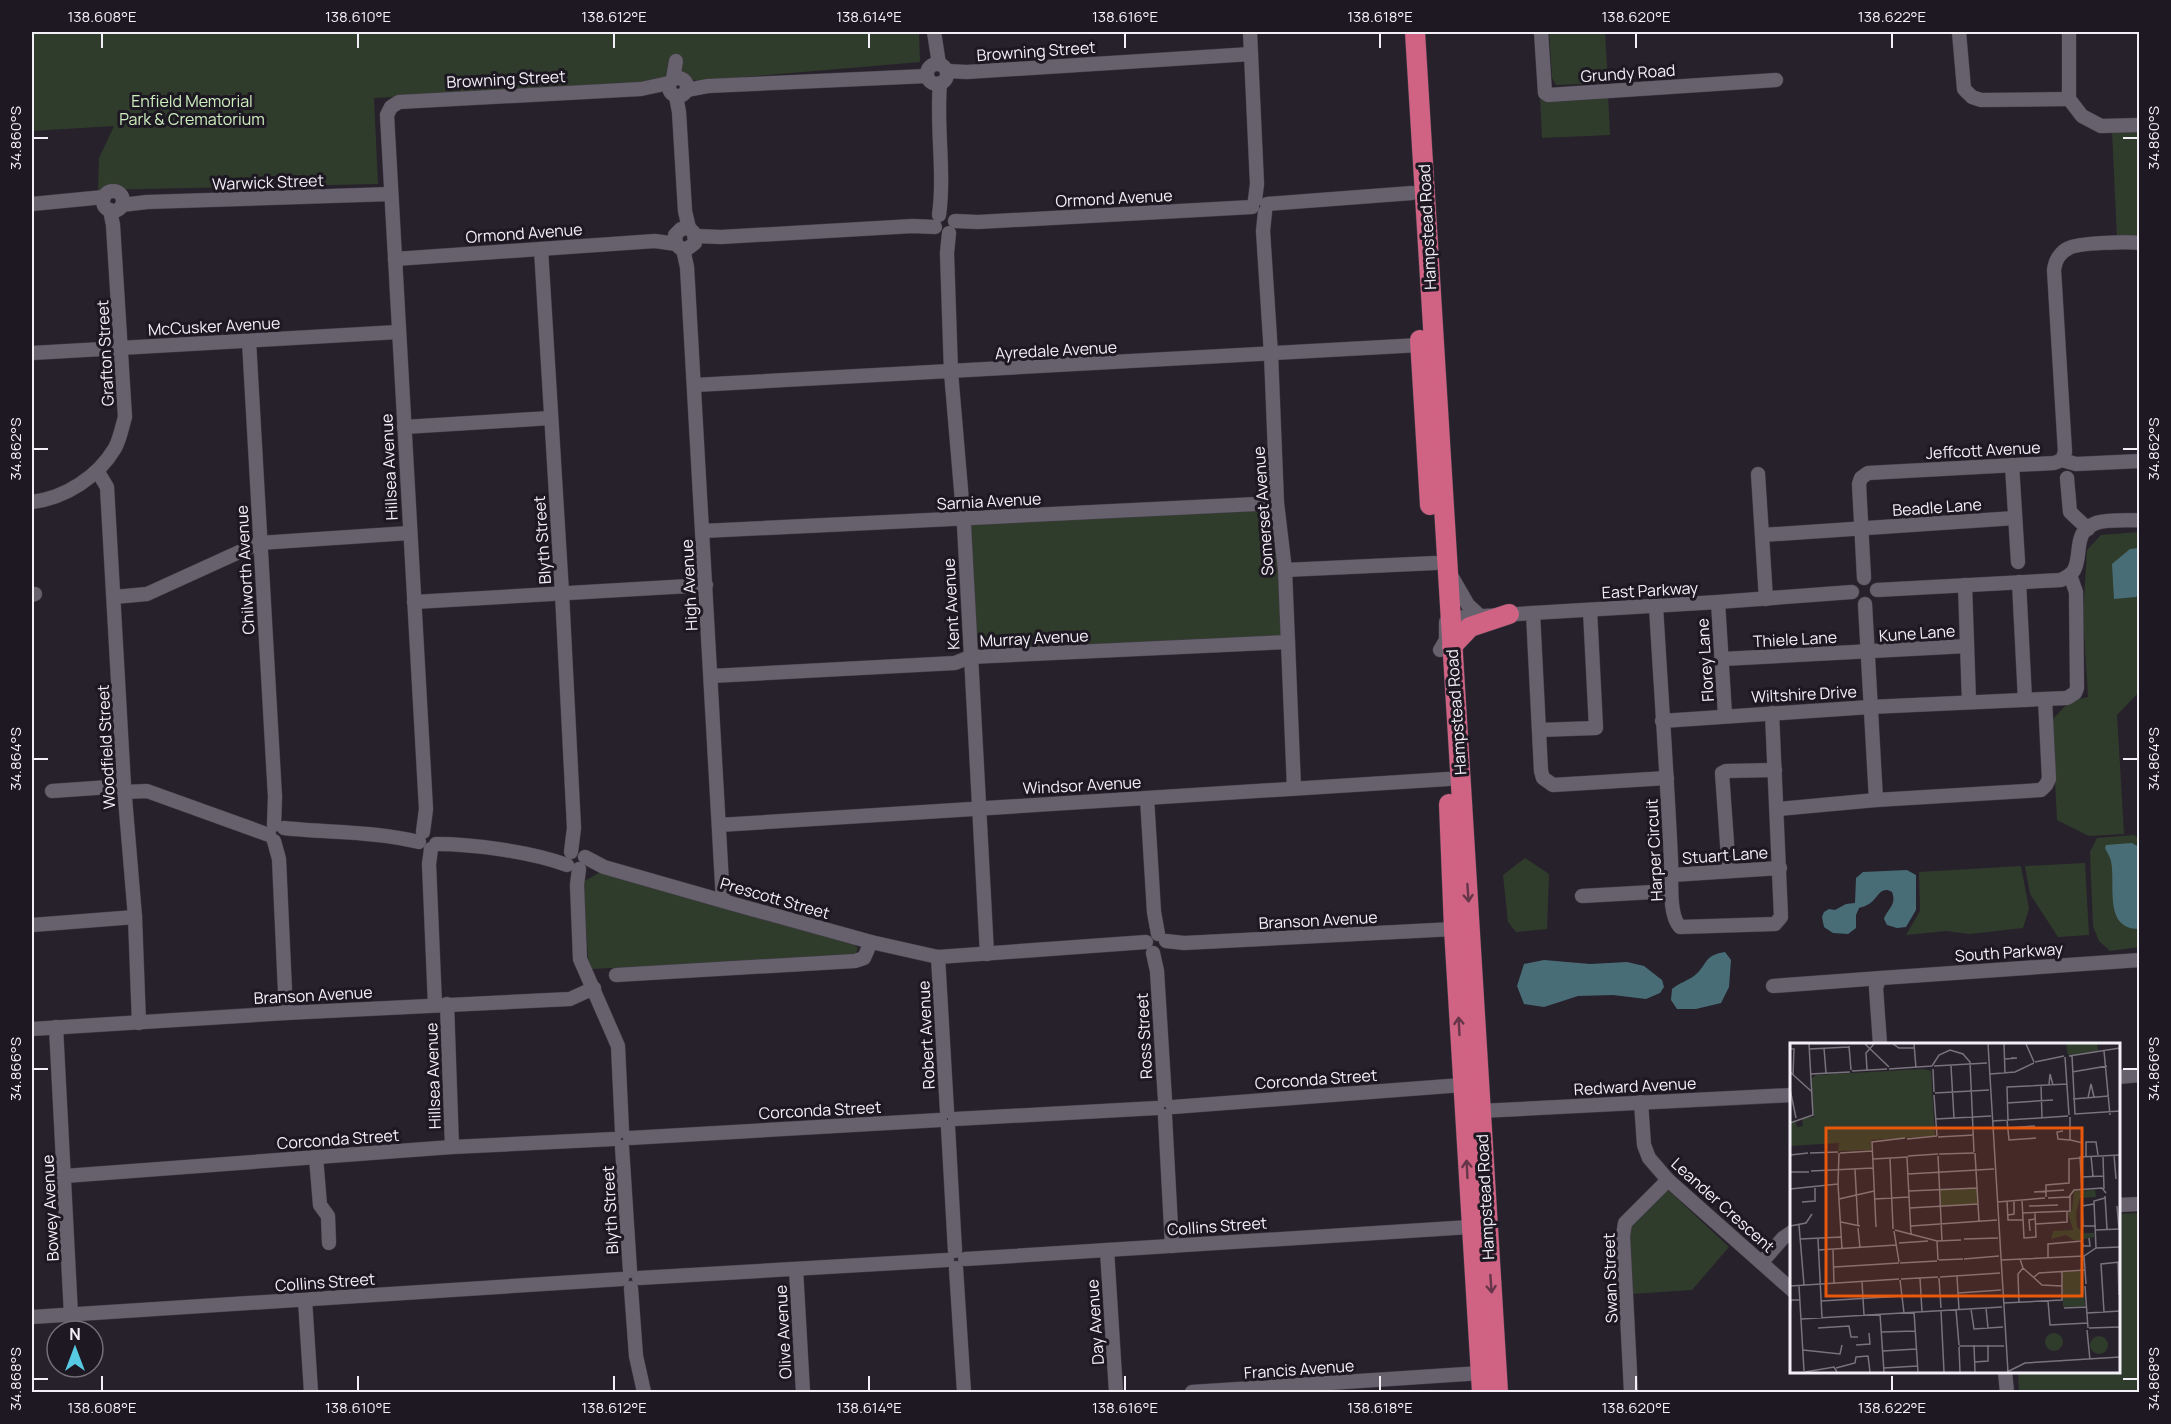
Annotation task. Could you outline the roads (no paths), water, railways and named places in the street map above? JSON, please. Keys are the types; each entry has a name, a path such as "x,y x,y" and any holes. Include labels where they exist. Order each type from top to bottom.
{"highway":[{"name":"Hampstead Road","path":"1403,32 1418,192 1443,565 1478,1226 1489,1383"},
{"name":"Hampstead Road","path":"1415,32 1418,192"},
{"name":"Hampstead Road","path":"1443,565 1450,618 1446,648 1448,779 1462,929"},
{"path":"1446,648 1470,627 1509,614"}],"street":[{"name":"Somerset Avenue","path":"1250,32 1257,184 1263,231 1271,354 1277,503 1285,570 1294,788"},
{"name":"Grundy Road","path":"1541,32 1545,93 1548,95 1776,80"},
{"path":"1959,32 1964,89 1972,97 1981,100 2069,99"},
{"path":"2069,32 2069,99 2082,116 2101,126 2139,124"},
{"name":"Kent Avenue","path":"934,37 947,253 951,372 963,519 987,954"},
{"name":"Browning Street","path":"387,122 391,106 399,102 906,76 1251,54"},
{"name":"High Avenue","path":"678,87 723,901"},
{"name":"Hillsea Avenue","path":"387,122 429,864 452,1147"},
{"name":"Ormond Avenue","path":"394,258 1260,205 1418,192"},
{"name":"Warwick Street","path":"32,204 69,202 113,204 391,194"},
{"name":"Grafton Street","path":"98,472 116,446 125,417 113,204"},
{"name":"Jeffcott Avenue","path":"1864,578 1858,484 1861,477 1868,473 2054,463 2062,459 2065,452 2055,264 2062,252 2072,246 2139,243"},
{"name":"Blyth Street","path":"541,249 562,593 580,960 618,1046 630,1279 636,1356 644,1392"},
{"name":"McCusker Avenue","path":"32,353 398,332"},
{"name":"Chilworth Avenue","path":"249,341 278,833 286,1013"},
{"name":"Ayredale Avenue","path":"694,385 1427,344"},
{"path":"404,427 551,418"},
{"path":"2062,459 2076,464 2139,461"},
{"path":"2012,465 2018,562"},
{"path":"32,502 53,499 98,472"},
{"name":"Woodfield Street","path":"98,472 107,487 140,1023"},
{"path":"1758,474 1766,599"},
{"path":"2067,478 2070,512 2088,528"},
{"name":"Sarnia Avenue","path":"703,531 1277,503"},
{"name":"Beadle Lane","path":"1762,535 2015,518"},
{"path":"1877,590 2061,580 2070,575 2075,568 2078,541 2088,528 2102,522 2139,520"},
{"path":"114,597 147,594 260,543 409,533"},
{"path":"1285,570 1443,565 1468,605 1480,616"},
{"name":"Wiltshire Drive","path":"1662,721 1725,715 2067,698 2075,693 2077,688 2076,592 2070,575"},
{"path":"1864,578 1871,581 1877,590 1875,598 1865,604 1858,602 1852,592 1854,584 1864,578"},
{"path":"2019,582 2025,700"},
{"path":"414,602 706,585"},
{"path":"1965,585 1969,702"},
{"name":"East Parkway","path":"1450,618 1852,592"},
{"name":"Florey Lane","path":"1718,602 1725,715"},
{"path":"1865,604 1876,800"},
{"name":"Harper Circuit","path":"1656,606 1667,778 1671,891 1674,918 1680,927 1775,924 1781,917 1772,713"},
{"path":"1539,730 1596,728 1590,610"},
{"path":"1533,613 1541,771 1544,778 1553,785 1667,778"},
{"name":"Murray Avenue","path":"711,676 955,663 970,657 1288,642"},
{"name":"Kune Lane","path":"1869,652 1967,646"},
{"name":"Thiele Lane","path":"1722,659 1869,652"},
{"path":"1778,809 1876,800 2041,790 2049,779 2045,699"},
{"path":"1729,871 1722,773 1775,770"},
{"name":"Windsor Avenue","path":"719,825 1448,779"},
{"name":"Prescott Street","path":"52,791 125,789 147,791 247,827 278,833 351,831 576,861 871,942 938,957"},
{"name":"Ross Street","path":"1147,798 1172,1246"},
{"name":"Stuart Lane","path":"1672,875 1780,868"},
{"path":"1582,896 1671,891"},
{"path":"32,925 135,917"},
{"name":"Branson Avenue","path":"938,957 1123,945 1462,929"},
{"path":"616,975 855,961 864,958 871,942"},
{"name":"Robert Avenue","path":"938,957 964,1392"},
{"name":"South Parkway","path":"1773,986 2139,960"},
{"path":"1880,1043 1876,988 1881,978"},
{"name":"Branson Avenue","path":"32,1029 286,1013 570,999 594,988"},
{"name":"Bowey Avenue","path":"56,1027 71,1315"},
{"path":"2120,1077 2139,1076"},
{"name":"Corconda Street","path":"65,1176 452,1147 1165,1108 1471,1084"},
{"name":"Redward Avenue","path":"1472,1112 1790,1095"},
{"name":"Leander Crescent","path":"1641,1102 1644,1145 1649,1158 1668,1180 1790,1289"},
{"path":"316,1157 320,1205 328,1216 329,1243"},
{"name":"Swan Street","path":"1631,1392 1623,1236 1625,1223 1668,1180"},
{"path":"2120,1205 2139,1204"},
{"name":"Collins Street","path":"32,1317 1478,1226"},
{"path":"1762,1262 1790,1233"},
{"name":"Day Avenue","path":"1107,1250 1116,1392"},
{"name":"Olive Avenue","path":"796,1269 803,1392"},
{"path":"305,1300 311,1392"},
{"path":"2005,1373 2007,1392"},
{"name":"Francis Avenue","path":"1192,1392 1489,1383"}],"water":[{"path":"2139,548 2139,594 2136,597 2114,599 2112,564 2130,549"},
{"path":"2132,843 2139,847 2139,929 2128,927 2120,922 2116,914 2113,904 2111,861 2105,848 2106,845"},
{"path":"1907,870 1916,875 1916,910 1906,927 1897,928 1887,925 1884,919 1893,903 1893,896 1892,892 1885,890 1872,902 1859,908 1856,915 1856,928 1848,934 1833,933 1824,927 1822,917 1824,912 1855,903 1856,878 1863,872"},
{"path":"1725,952 1731,960 1729,987 1721,1003 1696,1009 1677,1009 1671,1000 1672,989 1694,976 1713,955"},
{"path":"1544,960 1590,964 1627,962 1644,966 1662,980 1664,987 1660,993 1646,999 1613,995 1578,996 1544,1007 1524,1004 1517,986 1524,964"}],"park label":[{"name":"Enfield Memorial Park & Crematorium","path":"192,110"}]}
